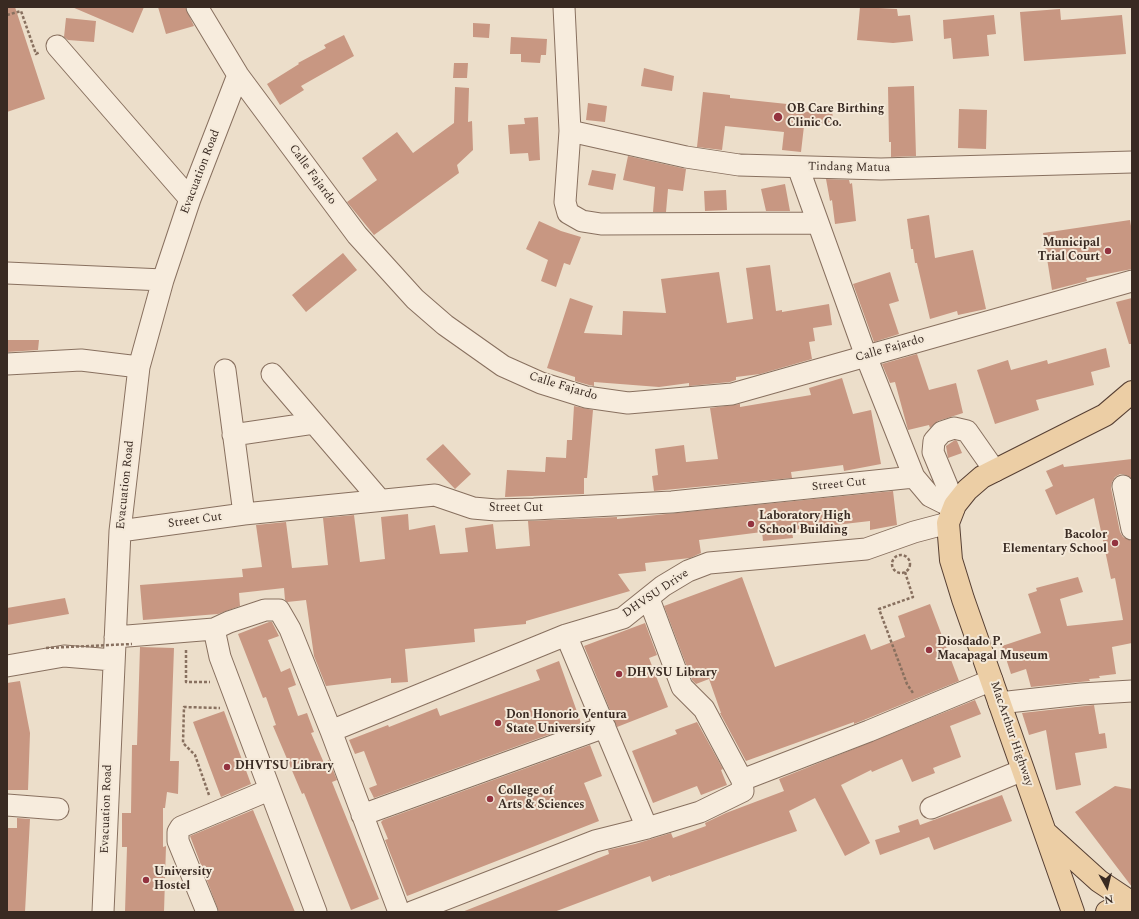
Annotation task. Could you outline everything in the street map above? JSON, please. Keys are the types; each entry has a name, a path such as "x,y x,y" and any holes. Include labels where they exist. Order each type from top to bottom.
{"main road":[{"path":"953,512 967,490 982,477 1105,415 1128,398"},
{"name":"MacArthur Highway","path":"953,512 951,560 999,703 1073,912"},
{"path":"1046,833 1094,876 1130,902"},
{"path":"1107,912 1113,907 1130,902"}],"street":[{"name":"Calle Fajardo","path":"197,7 238,75 357,235 415,299 445,325 503,366 542,383 586,397 628,403 732,394 1132,281"},
{"path":"564,7 570,131 565,202 568,213 582,221 600,224 818,223"},
{"path":"58,46 190,199"},
{"name":"Evacuation Road","path":"103,912 113,660 123,641 120,531 139,367 163,280 190,199 238,75"},
{"name":"Tindang Matua","path":"570,131 686,158 739,165 881,169 1132,162"},
{"path":"798,167 866,356 914,477 930,496 953,512"},
{"path":"8,273 163,280"},
{"path":"7,364 81,360 139,367"},
{"path":"225,370 244,514"},
{"path":"272,374 380,500"},
{"path":"233,435 314,423"},
{"path":"953,512 933,452 934,441 942,432 954,428 967,431 995,471"},
{"name":"Street Cut","path":"120,531 244,514 434,495 473,508 496,510 534,509 672,502 914,477"},
{"path":"1123,486 1132,529"},
{"name":"DHVSU Drive","path":"331,731 566,636 623,618 649,599 663,586 688,571 709,563 866,549 914,532 953,512"},
{"path":"412,912 595,841 647,828 700,812 743,791 742,780 704,709 682,687 649,599"},
{"path":"123,641 214,630 229,622 265,610 279,610 290,630 331,731 400,912"},
{"path":"214,630 220,657 316,912"},
{"path":"566,636 647,828"},
{"path":"7,666 64,656 113,660"},
{"path":"742,780 869,731 992,680"},
{"path":"999,703 1081,694 1132,691"},
{"path":"362,815 604,727"},
{"path":"931,808 1023,770"},
{"path":"207,912 178,841 178,832 181,827 269,790"},
{"path":"7,805 58,809"}],"path":[{"path":"7,15 21,11 36,54 58,46"},
{"path":"905,555 909,558 910,566 905,572 900,573 892,566 893,560 896,556 905,555"},
{"path":"905,572 913,596 878,609 913,693"},
{"path":"46,648 123,641 140,644"},
{"path":"186,645 186,682 213,682"},
{"path":"216,812 195,755 183,742 184,707 223,708 221,702"}],"building":[{"path":"7,7 15,7 45,99 7,112"},
{"path":"72,7 144,7 133,33"},
{"path":"158,7 185,7 194,26 166,34"},
{"path":"860,7 897,9 898,16 910,15 913,41 893,43 857,40"},
{"path":"1060,9 1061,20 1122,15 1126,54 1024,61 1020,12"},
{"path":"994,15 996,34 987,35 989,56 953,59 951,38 944,39 943,20"},
{"path":"66,18 96,21 94,42 68,40 64,37"},
{"path":"473,23 490,24 489,38 473,37"},
{"path":"344,35 354,56 301,86 304,90 280,105 267,84 299,64 298,63 326,48 324,45"},
{"path":"511,37 547,39 546,55 541,55 540,63 521,62 521,54 510,54"},
{"path":"454,63 468,63 467,78 453,78"},
{"path":"644,68 674,76 672,91 641,86"},
{"path":"914,86 916,156 891,157 891,142 889,142 888,87"},
{"path":"455,87 469,88 468,122 472,121 473,150 457,165 459,173 374,235 347,202 377,180 362,158 397,132 413,153 454,123"},
{"path":"703,92 730,95 730,98 806,106 805,112 832,108 833,122 804,126 801,152 782,150 784,132 725,126 722,150 697,147"},
{"path":"588,103 607,106 605,122 586,120"},
{"path":"959,109 987,110 986,149 958,148"},
{"path":"538,117 540,160 529,161 528,153 510,154 508,125 525,124 524,118"},
{"path":"628,156 686,169 683,191 668,189 666,212 653,212 655,187 623,180"},
{"path":"592,170 616,174 613,190 588,185"},
{"path":"826,179 849,180 850,184 852,183 856,221 835,224 832,200 830,201"},
{"path":"785,184 790,211 766,211 761,189"},
{"path":"726,190 727,210 705,211 704,191"},
{"path":"929,215 935,258 973,250 986,309 958,315 957,311 930,319 917,263 915,263 913,249 911,249 907,219"},
{"path":"1130,220 1132,232 1132,269 1086,278 1087,281 1052,290 1043,233"},
{"path":"539,221 561,231 581,237 570,265 564,263 556,287 541,281 548,260 526,249"},
{"path":"343,253 357,270 306,312 292,295"},
{"path":"770,265 776,311 782,310 782,312 829,304 832,325 813,328 815,341 809,342 812,359 760,374 736,377 736,380 730,382 689,386 689,383 659,387 594,382 594,386 575,381 575,377 547,368 570,298 593,306 584,333 622,335 623,311 666,313 661,279 719,272 727,323 753,319 746,268"},
{"path":"890,272 899,301 889,304 899,334 874,342 853,284"},
{"path":"1132,298 1132,344 1129,344 1116,302"},
{"path":"7,340 39,340 38,350 7,352"},
{"path":"1106,348 1110,367 1091,372 1094,385 1036,400 1039,410 995,424 977,370 1008,360 1011,370 1047,360 1048,364"},
{"path":"917,354 929,390 956,383 963,413 938,421 930,428 929,425 908,430 895,382 890,383 882,364"},
{"path":"842,378 853,414 871,410 881,464 844,471 843,465 791,472 792,478 654,491 652,476 658,475 655,449 684,445 686,462 718,459 710,408 740,404 740,407 811,395 809,388"},
{"path":"574,406 593,410 587,478 584,478 584,494 505,497 507,470 545,472 546,457 566,458 567,440 572,440"},
{"path":"955,440 957,441 962,453 948,458 946,446"},
{"path":"443,444 471,474 455,489 426,459"},
{"path":"1132,459 1132,478 1120,474 1115,477 1111,488 1120,532 1123,537 1132,541 1132,643 1112,647 1116,674 1099,676 1100,678 1089,679 1090,681 1031,687 1026,669 1011,674 1002,646 1041,633 1028,594 1037,591 1036,588 1078,577 1083,592 1060,599 1067,626 1123,620 1115,578 1111,579 1094,498 1056,515 1045,490 1053,486 1046,471 1063,464 1064,467"},
{"path":"893,491 897,525 870,530 870,521 792,530 793,538 763,541 762,532 699,540 701,553 690,558 645,563 646,571 618,574 630,591 526,621 526,624 474,629 475,642 405,649 408,682 391,683 391,678 326,686 314,656 306,600 287,602 285,600 284,588 239,593 240,606 218,614 143,620 140,585 243,577 242,569 262,567 256,525 286,522 292,568 328,565 323,518 354,515 360,562 385,559 381,517 408,514 409,530 435,525 440,554 468,552 465,528 493,524 496,549 530,546 528,521 617,517 617,519"},
{"path":"742,577 775,667 865,634 871,650 905,637 898,616 930,604 959,681 854,724 854,722 746,761 720,713 709,679 696,684 692,680 664,606"},
{"path":"65,598 69,614 7,625 7,608"},
{"path":"272,622 279,636 268,640 281,672 290,668 296,685 288,688 298,716 307,713 314,732 311,733 324,763 329,760 337,780 332,782 379,899 351,910 304,793 302,794 273,726 276,725 266,697 263,698 238,634"},
{"name":"DHVSU Library","path":"645,623 657,655 649,658 668,707 617,727 584,646"},
{"path":"140,647 174,648 170,761 179,761 178,794 167,792 165,808 163,808 163,847 166,846 164,912 125,912 127,847 122,847 122,813 131,813 132,745 137,745"},
{"path":"559,661 581,723 374,798 369,788 377,785 364,751 355,754 349,740 388,725 389,727 437,708 440,716 540,680 536,670"},
{"path":"20,681 30,733 28,790 7,790 7,683"},
{"path":"975,700 981,714 950,726 961,757 933,768 935,773 912,782 902,759 872,772 871,770 841,785 870,843 845,856 815,798 789,811 797,831 652,882 650,876 554,912 462,912 609,854 608,850 635,844 671,833 673,838 706,826 705,823 726,813 784,791 779,779"},
{"path":"1094,705 1099,734 1105,733 1107,748 1075,753 1081,785 1056,790 1046,730 1029,735 1022,713"},
{"name":"DHVTSU Library","path":"224,711 251,784 221,797 193,722"},
{"path":"697,722 723,769 721,770 727,785 701,795 697,786 653,803 632,751 677,734 675,730"},
{"path":"590,745 602,776 584,783 599,821 407,896 385,840 388,839 381,822 383,820"},
{"path":"1115,786 1132,789 1132,887 1075,812"},
{"path":"1002,795 1012,821 934,850 929,837 880,855 875,840 900,832 898,826 918,819 920,825"},
{"path":"253,810 295,912 219,912 190,836"},
{"path":"17,818 30,819 25,912 7,912 7,828 17,828"}],"place":[{"name":"OB Care Birthing Clinic Co.","path":"778,117"},
{"name":"Municipal Trial Court","path":"1108,251"},
{"name":"Laboratory High School Building","path":"751,524"},
{"name":"Bacolor Elementary School","path":"1115,543"},
{"name":"Diosdado P. Macapagal Museum","path":"929,650"},
{"name":"DHVSU Library","path":"619,674"},
{"name":"Don Honorio Ventura State University","path":"498,723"},
{"name":"DHVTSU Library","path":"227,767"},
{"name":"College of Arts & Sciences","path":"490,799"},
{"name":"University Hostel","path":"146,880"}]}
